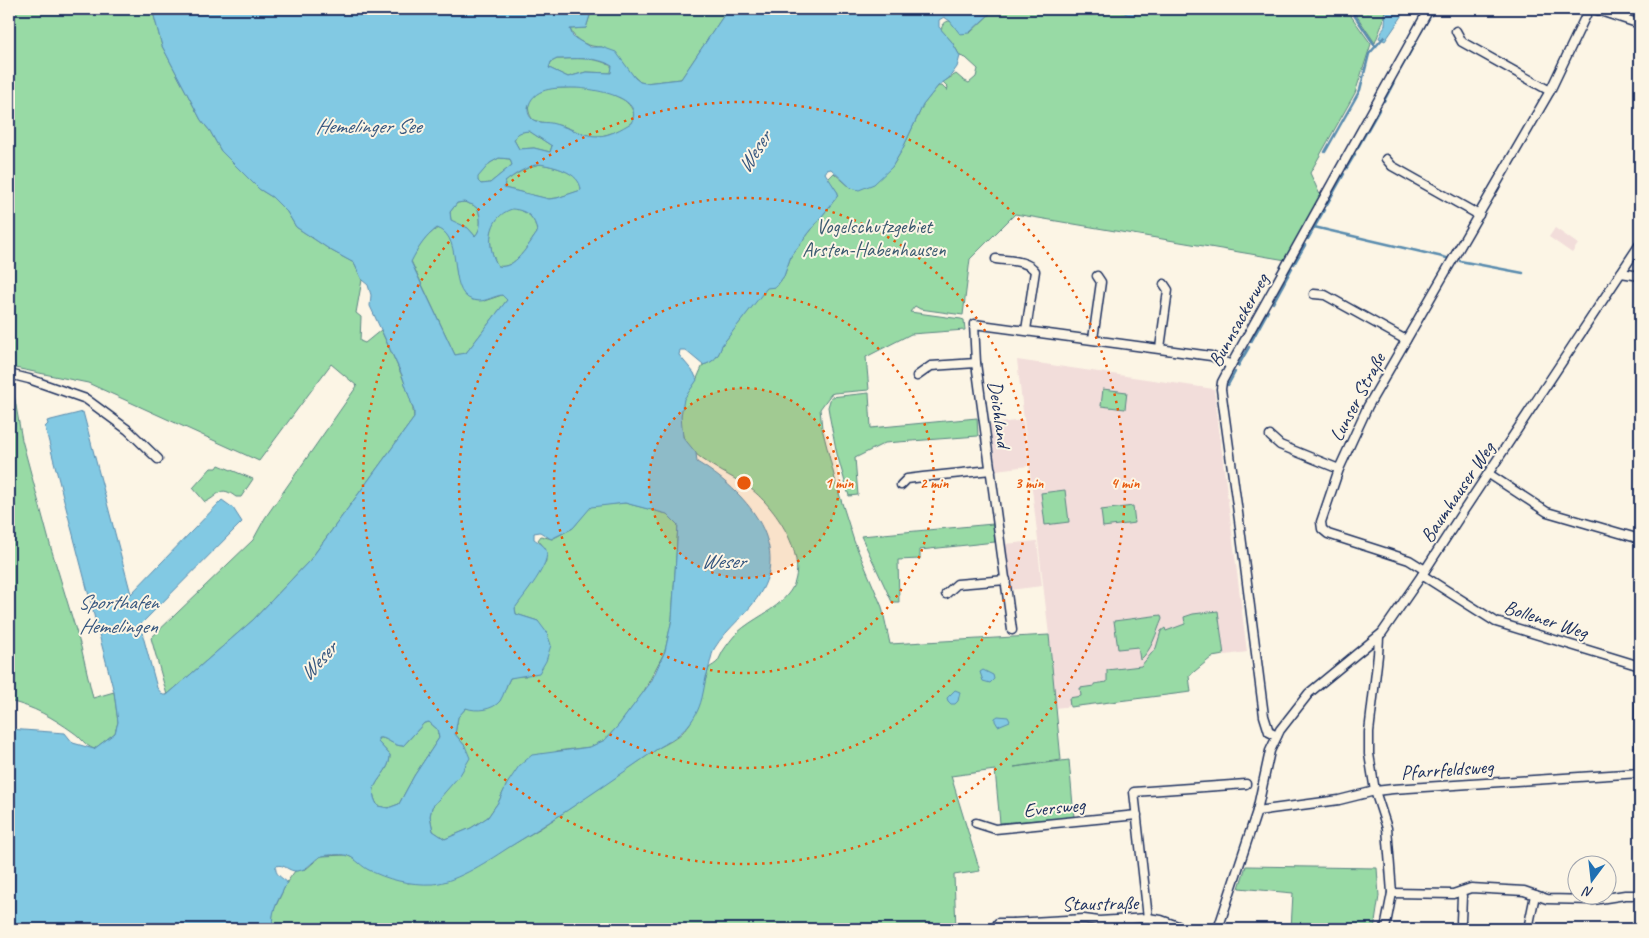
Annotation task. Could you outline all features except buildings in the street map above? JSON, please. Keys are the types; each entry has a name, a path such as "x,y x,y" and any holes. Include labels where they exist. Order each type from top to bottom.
{"street":[{"name":"Bunnsackerweg","path":"1277,736 1270,732 1265,724 1221,395 1222,382 1429,9"},
{"name":"Lunser Straße","path":"1424,572 1409,560 1328,534 1322,529 1321,522 1339,469 1368,406 1550,91 1589,9"},
{"path":"1594,9 1640,24"},
{"path":"1456,32 1462,42 1550,91"},
{"path":"1386,159 1392,166 1479,215"},
{"name":"Baumhauser Weg","path":"1218,929 1257,811 1270,751 1277,736 1294,710 1309,693 1378,637 1424,572 1640,244"},
{"path":"996,259 1024,263 1031,266 1035,271 1026,330"},
{"path":"1621,273 1640,276"},
{"path":"1093,339 1101,282 1097,276"},
{"path":"1160,348 1168,290 1164,284"},
{"name":"Lunser Straße","path":"1314,294 1325,295 1406,340"},
{"name":"Deichland","path":"1012,630 976,362 974,324 1211,356 1231,365"},
{"name":"Deichland","path":"917,376 931,366 976,362"},
{"path":"9,374 86,398 128,430 158,459"},
{"name":"Lunser Straße","path":"1270,436 1280,445 1339,469"},
{"name":"Deichland","path":"901,485 907,479 991,470"},
{"path":"1489,474 1547,512 1640,539"},
{"name":"Bollener Weg","path":"1424,572 1496,622 1640,666"},
{"path":"946,594 957,584 1006,580"},
{"path":"1378,637 1369,754 1375,791 1387,828 1392,893 1385,929"},
{"path":"1640,666 1640,773"},
{"name":"Pfarrfeldsweg","path":"1257,811 1339,800 1375,791 1640,773"},
{"path":"1148,918 1134,792 1246,784"},
{"name":"Eversweg","path":"976,823 995,829 1137,815"},
{"path":"1392,893 1452,894 1471,888 1524,891 1547,899 1593,900 1625,895 1640,895"},
{"path":"1460,892 1462,896 1461,921"},
{"path":"1528,929 1535,895"},
{"name":"Staustraße","path":"995,929 998,923 1012,926 1084,918 1099,922 1148,918 1161,920 1186,929"}],"shaded area":[{"path":"1555,228 1578,244 1572,253 1549,237"},
{"path":"1017,360 1214,389 1247,652 1212,657 1199,666 1189,676 1191,692 1055,708 1049,635"},
{"path":"1023,420 1029,466 996,470 990,424"},
{"path":"1037,541 1042,586 1009,590 1004,544"}],"green space":[{"path":"9,9 154,9 153,12 162,46 201,120 210,131 221,151 259,189 272,197 287,212 296,227 354,263 362,280 356,313 361,317 360,341 365,343 381,330 406,386 413,408 414,418 310,560 253,620 167,695 151,638 253,540 265,518 357,386 331,364 259,461 88,383 15,368 14,372 9,371"},
{"path":"592,9 728,9 681,79 645,83 640,82 602,47 583,43 572,34 570,29 586,28"},
{"name":"Vogelschutzgebiet Arsten-Habenhausen","path":"995,9 1121,9 1122,12 1140,13 1144,9 1346,9 1371,44 1355,93 1310,173 1321,197 1286,260 1015,214 970,259 963,315 920,309 915,306 910,312 961,319 964,320 965,330 911,334 866,357 869,390 831,394 820,409 822,428 837,487 854,541 882,607 890,644 1049,635 1061,760 1014,767 1069,760 1074,817 1000,823 995,770 951,776 980,871 954,875 956,929 274,929 272,923 273,912 287,882 295,871 306,869 321,856 346,855 408,883 463,874 541,828 673,740 690,723 698,706 709,668 718,661 731,639 737,633 783,600 795,581 797,567 789,537 771,509 751,489 712,466 687,444 683,436 681,422 684,398 695,382 703,365 716,358 722,345 767,287 776,287 784,276 791,256 836,198 838,193 828,179 834,173 851,188 892,167 923,105 938,86 942,86 947,91 948,87 943,82 956,74 969,83 976,77 978,69 966,58 960,56 952,42 941,30 942,26 950,21 970,33"},
{"path":"1352,9 1363,9 1367,13 1370,9 1385,9 1383,22 1375,43"},
{"path":"557,59 600,61 612,67 611,73 586,72 568,77 549,68 551,62"},
{"path":"579,88 607,92 623,100 632,108 634,116 631,123 622,129 608,134 591,136 563,126 533,120 530,116 529,103 531,99 545,89"},
{"path":"529,131 552,146 550,152 534,148 519,149 514,140 516,135"},
{"path":"499,158 510,159 512,165 490,183 481,184 477,177 490,163"},
{"path":"539,164 559,168 571,174 577,179 582,190 548,199 504,188 505,182 513,176"},
{"path":"464,202 478,209 480,224 475,236 468,228 451,221 450,212 457,203"},
{"path":"511,208 521,210 529,215 535,223 537,233 520,256 510,264 498,266 492,250 491,233 497,218"},
{"path":"438,228 448,236 454,249 457,276 484,301 502,295 507,298 466,353 455,355 411,261 419,247"},
{"path":"9,382 12,383 22,440 51,548 81,647 93,698 114,692 118,722 115,733 94,749 50,717 35,709 9,701"},
{"path":"1103,389 1127,392 1125,409 1101,406"},
{"path":"869,393 871,428 977,418 978,436 885,443 855,458 858,495 849,496 837,454 828,407 831,397"},
{"path":"219,465 253,479 241,497 236,497 223,491 205,502 193,488 211,468 217,468"},
{"path":"1065,490 1069,522 1045,525 1041,493"},
{"path":"625,503 668,514 678,525 672,619 665,651 643,693 605,740 590,747 557,751 507,784 499,801 488,817 471,828 445,839 433,831 430,816 432,807 444,793 465,746 455,734 458,717 466,708 499,702 510,678 526,676 538,621 516,614 515,608 546,561 544,547 538,540 541,536 552,539 573,528 591,506"},
{"path":"1133,506 1135,523 1103,527 1101,510"},
{"path":"993,524 995,542 920,550 920,559 898,560 899,602 892,602 861,536"},
{"path":"1218,611 1224,655 1212,657 1189,676 1191,692 1070,707 1069,698 1081,696 1080,688 1107,682 1107,670 1141,666 1156,648 1161,631 1165,628 1166,631 1185,624 1184,617 1193,614"},
{"path":"1161,615 1162,619 1153,641 1148,651 1140,660 1138,647 1118,649 1114,621"},
{"path":"429,722 437,729 439,738 414,776 399,804 388,808 378,806 374,798 375,786 389,763 390,755 378,742 378,738 384,738 403,746 424,723"},
{"path":"1246,866 1377,868 1379,896 1374,929 1291,929 1293,893 1239,888"}],"water":[{"path":"154,9 592,9 586,28 570,29 573,37 590,47 602,47 616,52 635,78 645,83 681,79 728,9 995,9 969,33 960,34 950,21 944,17 939,20 939,27 952,42 960,56 957,67 923,105 892,167 874,184 859,190 851,188 831,169 827,170 825,173 838,193 836,198 791,256 784,276 776,287 767,288 722,345 718,355 710,362 703,365 685,350 680,350 679,355 694,373 697,380 684,399 681,416 683,437 696,453 697,462 729,485 756,516 765,533 770,552 769,571 762,590 751,606 714,649 701,703 693,719 676,737 494,857 463,875 442,882 433,884 407,883 375,873 348,856 327,855 319,857 308,867 301,870 294,871 279,865 276,866 277,874 287,882 274,911 274,929 9,929 9,729 65,733 73,743 94,749 115,733 118,722 114,692 45,427 48,424 47,421 83,412 131,594 222,500 233,508 242,522 140,625 157,688 163,695 167,695 253,620 310,560 414,418 414,411 402,375 370,306 371,295 368,285 362,280 354,263 296,227 287,212 272,197 259,189 221,151 210,131 201,120 162,46 153,12","holes":["557,59 593,59 612,66 611,73 586,72 568,77 549,68 551,62","563,88 604,92 624,100 631,106 634,114 631,123 612,133 594,136 557,124 538,122 532,119 528,111 532,99 542,91","529,131 552,146 550,152 534,148 519,149 514,140 518,134","499,158 510,159 512,165 490,183 481,184 478,181 478,177 490,163","539,164 558,168 571,174 576,179 581,190 549,199 504,188 505,182 525,169","464,202 478,209 480,223 479,230 475,236 468,228 451,220 450,212 457,203","512,209 522,211 529,215 535,223 537,233 520,256 504,266 498,266 492,250 491,233 498,219","437,228 446,234 451,243 461,290 468,298 482,301 502,295 507,300 466,353 455,355 411,262 419,247","625,503 667,514 678,525 672,619 665,651 651,682 605,740 590,747 532,755 519,766 488,817 471,828 445,839 433,831 430,816 432,807 460,775 470,758 465,746 455,734 458,717 466,708 484,709 497,704 510,678 539,673 546,661 551,645 547,633 538,621 516,614 515,608 545,563 546,550 534,539 534,533 540,532 551,539 573,528 591,507","429,722 437,729 439,738 414,776 399,804 388,808 378,806 374,798 375,786 389,763 390,755 378,742 378,738 384,738 403,746 424,723"]},
{"path":"1121,9 1144,9 1129,15"},
{"path":"1386,9 1407,9 1385,41 1379,38 1385,25"},
{"path":"983,670 993,675 994,679 990,683 983,681 980,672"},
{"path":"955,690 960,692 958,701 955,704 951,704 947,698"},
{"path":"998,716 1008,717 1010,721 998,726 995,718"}],"waterway":[{"path":"1350,9 1376,47"},
{"path":"1420,34 1434,9"},
{"path":"1325,152 1360,90 1369,54 1384,37"},
{"path":"1399,72 1416,42"},
{"path":"1384,101 1394,82"},
{"path":"1357,149 1379,110"},
{"path":"1346,169 1355,154"},
{"path":"1326,206 1344,174"},
{"path":"1308,239 1324,210"},
{"path":"1314,227 1447,258"},
{"path":"1294,264 1305,245"},
{"path":"1460,261 1523,273"},
{"path":"1273,303 1292,268"},
{"path":"1251,342 1268,311"},
{"path":"1238,366 1249,347"},
{"path":"1228,385 1235,372"}],"water label":[{"name":"Hemelinger See","path":"368,126"},
{"name":"Weser","path":"754,152"},
{"name":"Weser","path":"723,561"},
{"name":"Sporthafen Hemelingen","path":"118,614"},
{"name":"Weser","path":"318,661"}]}
